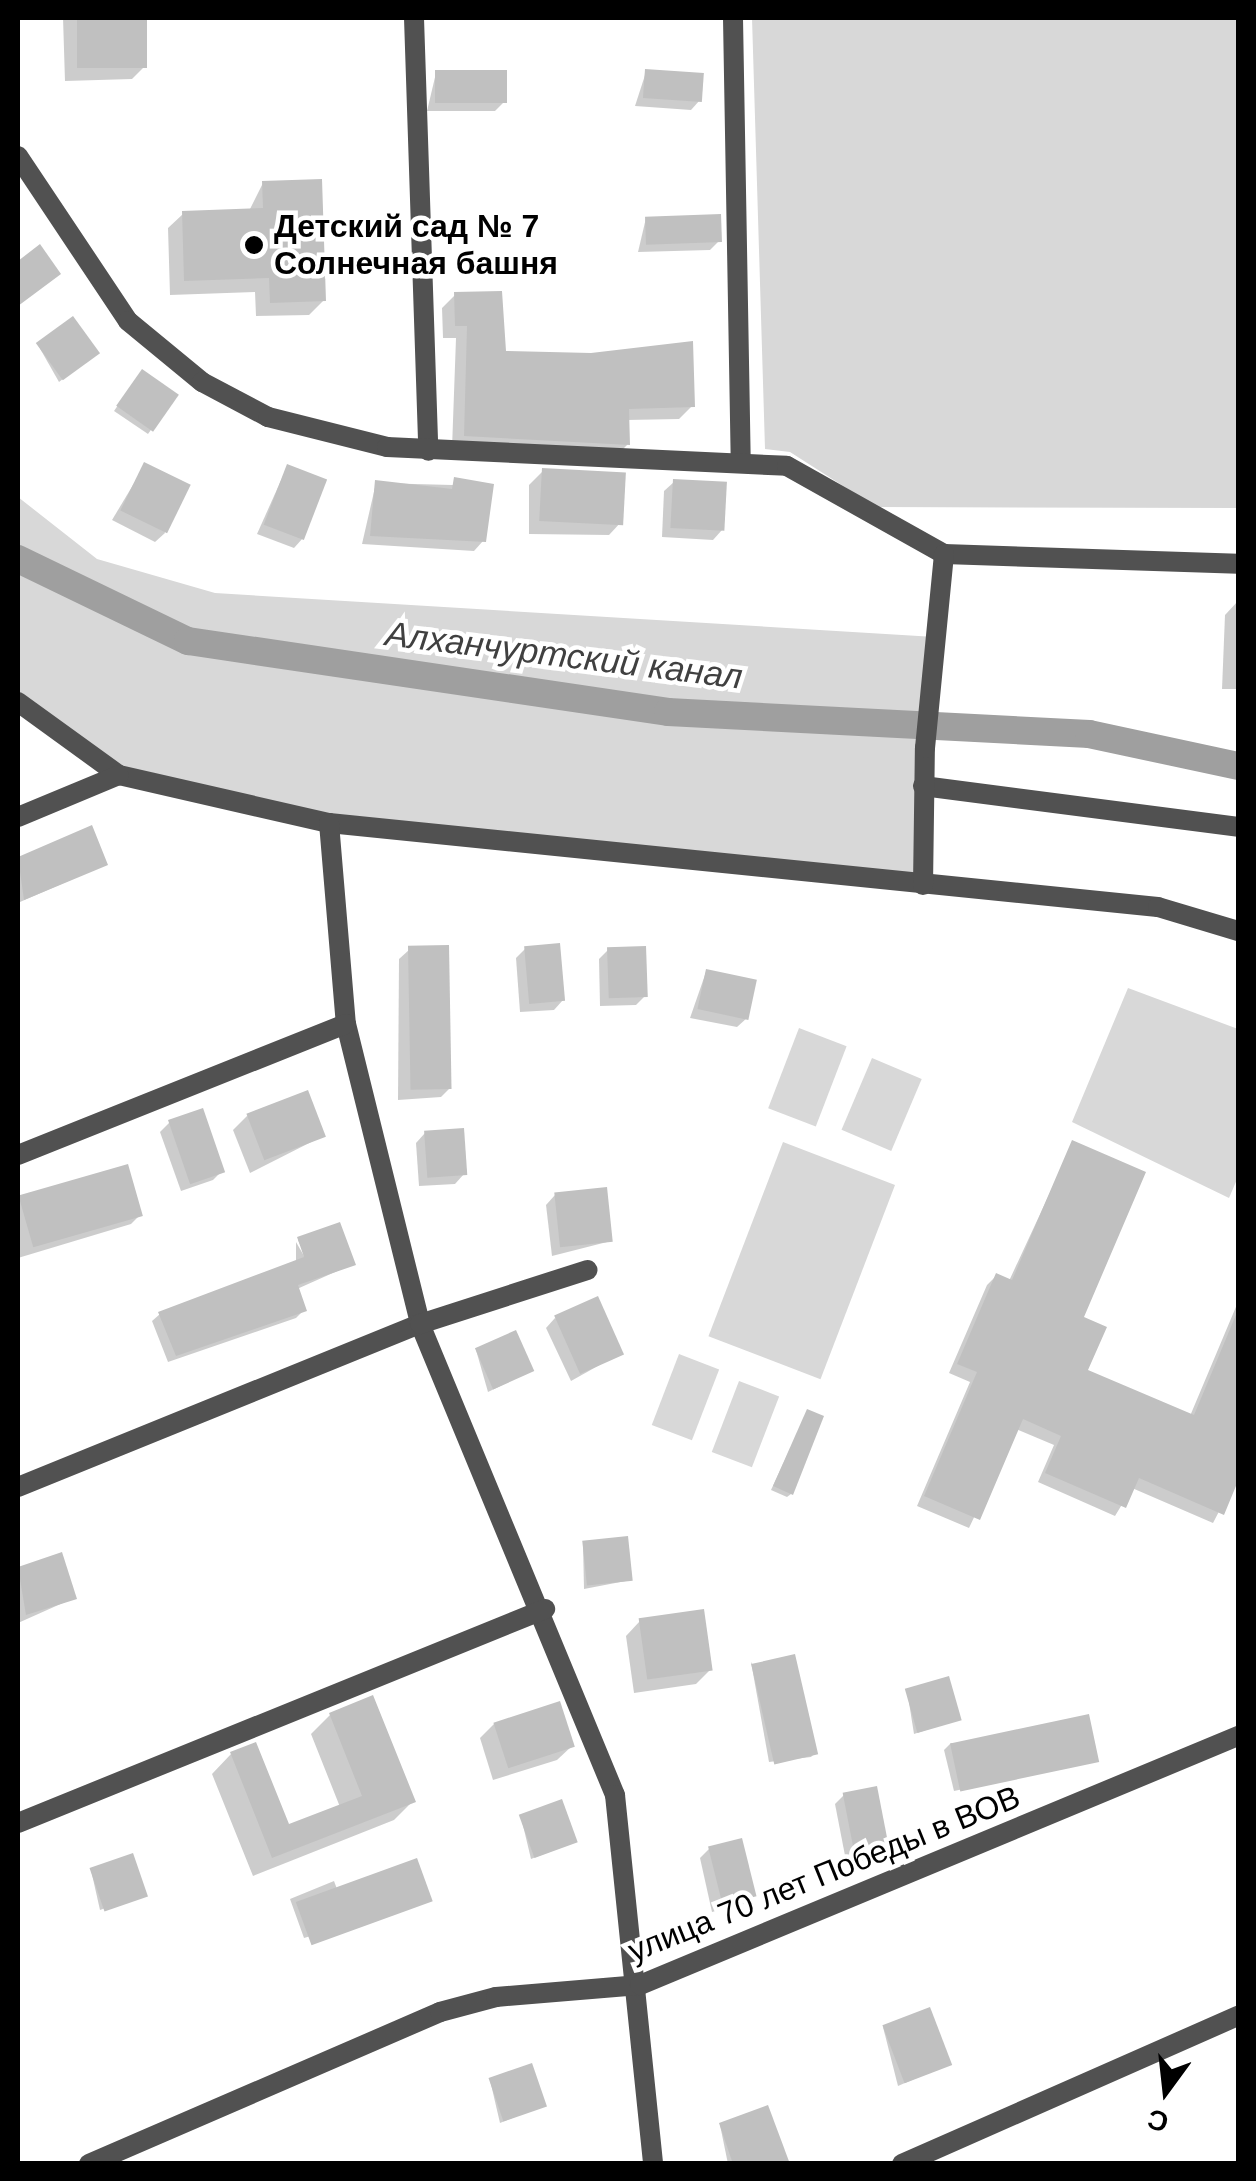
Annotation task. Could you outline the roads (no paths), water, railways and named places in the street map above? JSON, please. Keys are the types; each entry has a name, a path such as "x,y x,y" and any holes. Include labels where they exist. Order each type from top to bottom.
{"street":[{"path":"414,18 428,451"},
{"path":"734,18 741,462"},
{"path":"18,156 128,321 202,382 268,417 428,451 787,466 944,554 1238,564"},
{"path":"923,885 924,748 944,554"},
{"path":"18,702 119,776 329,823 1158,907 1238,931"},
{"path":"18,817 119,776"},
{"path":"924,786 1238,827"},
{"path":"329,823 346,1024 420,1324 545,1609 615,1795 640,1985 653,2164"},
{"path":"18,1155 346,1024"},
{"path":"18,1487 420,1324 587,1270"},
{"path":"18,1823 545,1609"},
{"name":"улица 70 лет Победы в ВОВ","path":"89,2164 440,2012 496,1997 640,1985 1238,1736"},
{"path":"902,2164 1238,2016"}],"waterway":[{"name":"Алханчуртский канал","path":"18,559 188,641 668,712 1089,734 1238,766"}],"place":[{"name":"Детский сад № 7 Солнечная башня","path":"254,245"}]}
